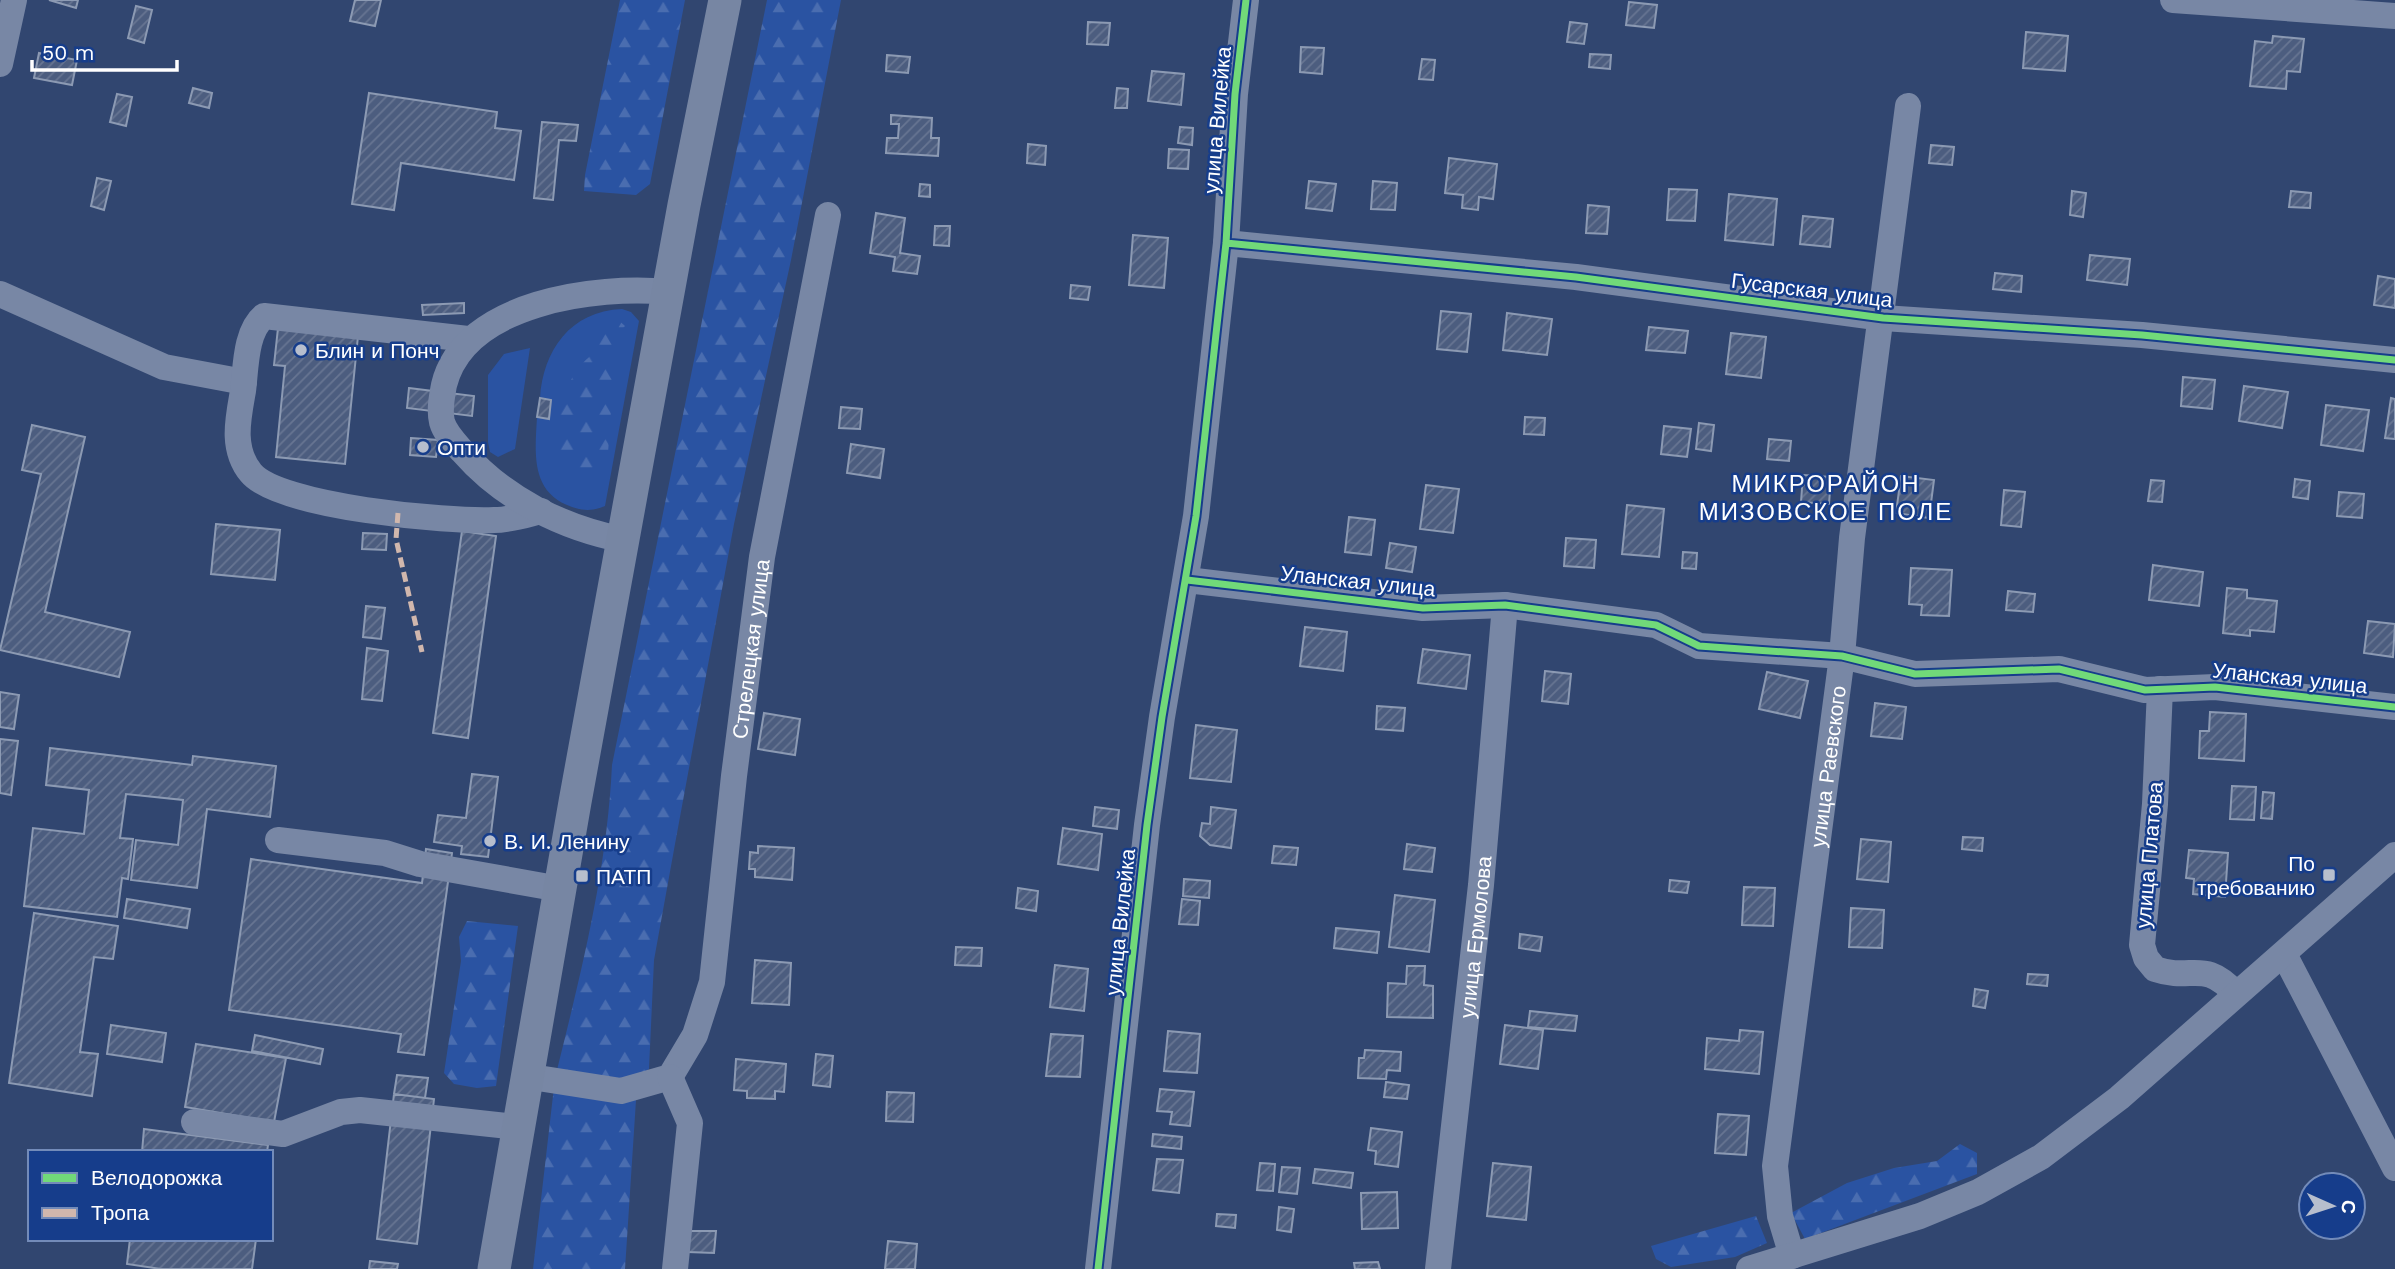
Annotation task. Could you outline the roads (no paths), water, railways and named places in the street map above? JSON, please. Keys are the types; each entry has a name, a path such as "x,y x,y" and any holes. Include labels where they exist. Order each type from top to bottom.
{"main road":[{"path":"494,1269 525,1076 684,205 725,0"}],"street":[{"path":"0,64 14,0"},
{"name":"улица Вилейка","path":"1098,1269 1147,825 1162,717 1187,580 1226,243 1235,94 1246,0"},
{"path":"2173,0 2395,16"},
{"name":"улица Раевского","path":"1792,1256 1780,1216 1775,1166 1842,656 1852,538 1883,318 1908,106"},
{"name":"Стрелецкая улица","path":"670,1077 695,1035 712,982 734,776 762,557 828,215"},
{"name":"Гусарская улица","path":"1226,243 1563,275 1883,318 2142,335 2395,360"},
{"path":"624,540 575,527 541,511 500,487 477,469 443,425 441,412 446,377 453,359 468,339 518,312 556,301 626,290 668,292"},
{"path":"0,294 164,367 244,382"},
{"path":"468,339 264,316 252,333 237,433 238,447 251,474 276,490 359,508 494,520 541,511"},
{"name":"Уланская улица","path":"1187,580 1423,608 1505,605 1656,625 1699,646 1842,656 1915,674 2059,669 2145,690 2215,687 2395,707"},
{"name":"улица Ермолова","path":"1438,1269 1481,886 1505,605"},
{"name":"улица Платова","path":"2160,689 2155,804 2142,945 2146,958 2155,969 2178,974 2211,973 2221,978 2236,994"},
{"path":"278,839 385,853 420,864 560,889"},
{"path":"1749,1269 1920,1216 2012,1174 2104,1111 2395,855"},
{"path":"2284,954 2395,1168"},
{"path":"525,1076 621,1091 670,1077 690,1123 675,1269"},
{"path":"194,1122 284,1134 341,1112 360,1110 517,1127"}],"place":[{"name":"Блин и Понч","path":"301,350"},
{"name":"Опти","path":"423,447"},
{"name":"В. И. Ленину","path":"490,841"},
{"name":"По требованию","path":"2329,875"},
{"name":"ПАТП","path":"582,876"}],"district":[{"name":"МИКРОРАЙОН МИЗОВСКОЕ ПОЛЕ","path":"1826,498"}]}
